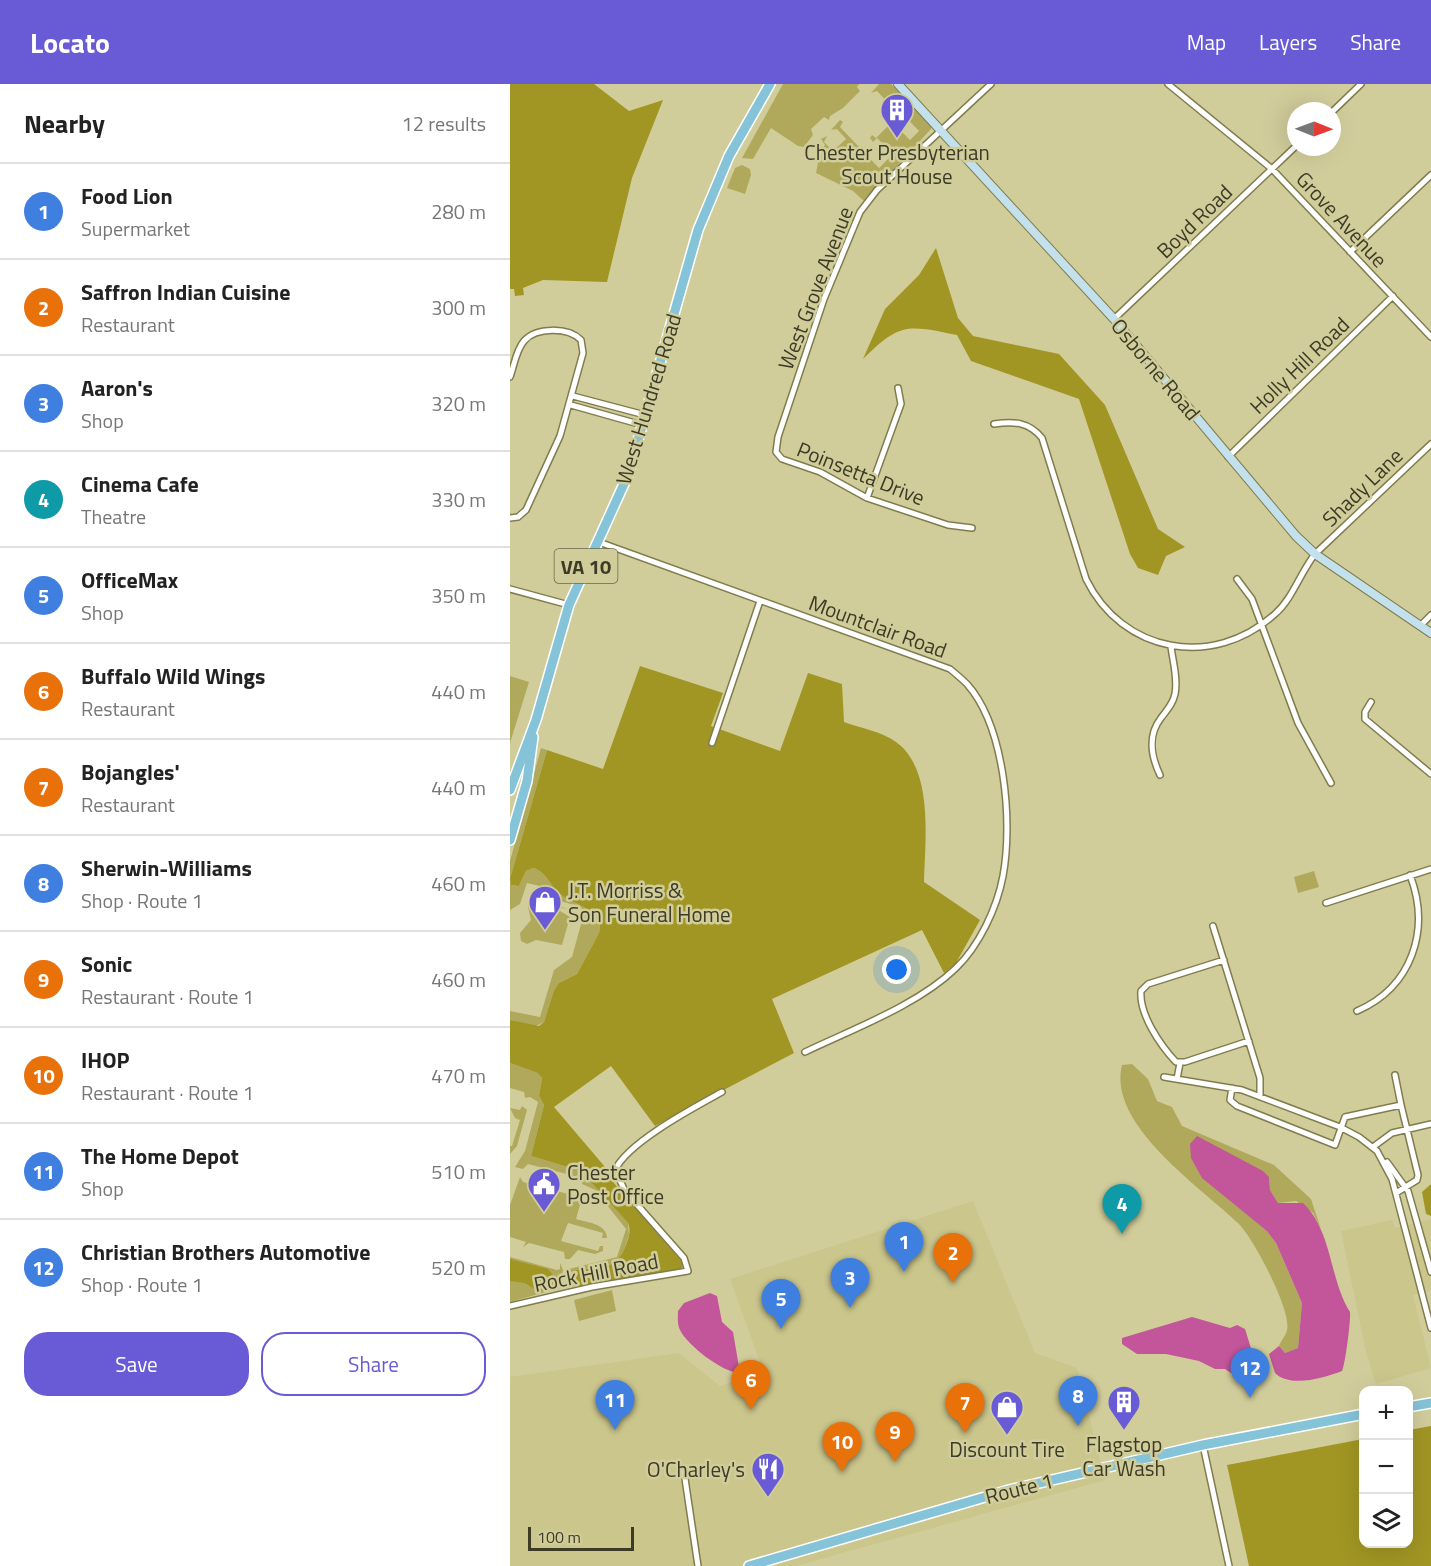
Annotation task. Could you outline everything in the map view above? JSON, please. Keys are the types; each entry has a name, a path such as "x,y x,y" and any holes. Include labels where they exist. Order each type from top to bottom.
{"main road":[{"name":"West Hundred Road","path":"510,790 512,776 536,720 569,605 627,475 698,230 729,156 770,84"},
{"name":"West Hundred Road","path":"510,840 527,781 536,720"},
{"path":"1413,1406 1431,1403"},
{"name":"Route 1","path":"749,1566 985,1496 1203,1446 1359,1415"}],"street":[{"name":"Osborne Road","path":"898,84 1114,319 1277,516 1315,554 1431,633"},
{"path":"940,128 991,84"},
{"name":"Grove Avenue","path":"1168,84 1272,169 1431,337"},
{"path":"1341,104 1362,84"},
{"name":"West Grove Avenue","path":"776,452 778,437 825,297 860,213 877,190 940,128"},
{"name":"Boyd Road","path":"1114,319 1287,155"},
{"path":"1350,252 1431,175"},
{"name":"Holly Hill Road","path":"1228,457 1393,296"},
{"path":"510,377 525,339 539,334 571,332 581,340 584,347 573,396 560,436 526,510 510,518"},
{"path":"867,498 901,404 898,388"},
{"path":"573,396 645,415"},
{"path":"570,405 642,425"},
{"path":"994,424 1016,422 1029,427 1042,438 1086,579 1102,606 1128,629 1172,647 1175,693 1170,707 1155,728 1151,743 1154,763 1161,776"},
{"name":"Shady Lane","path":"1172,647 1208,646 1228,641 1262,625 1289,599 1315,554 1431,444"},
{"name":"Poinsetta Drive","path":"776,452 783,459 820,472 867,498 948,525 972,528"},
{"name":"Mountclair Road","path":"596,541 950,669 968,685 982,709 1002,770 1006,832 1003,877 988,921 957,967 941,981 909,1000 805,1052"},
{"path":"1237,579 1252,599 1298,723 1331,783"},
{"path":"510,589 569,605"},
{"path":"712,743 760,601"},
{"path":"1420,626 1431,615"},
{"path":"1371,702 1365,712 1365,718 1431,774"},
{"path":"512,776 527,781"},
{"path":"1326,903 1431,868"},
{"path":"1357,1011 1377,1001 1392,988 1405,972 1415,952 1420,914 1410,875"},
{"path":"1213,926 1260,1078 1260,1096"},
{"path":"1224,960 1148,984 1141,996 1151,1027 1172,1058 1180,1063 1249,1041"},
{"path":"1177,1079 1180,1063"},
{"path":"1395,1075 1418,1175 1417,1180 1396,1193"},
{"path":"1164,1077 1232,1088 1260,1096 1340,1127 1373,1147 1406,1187 1431,1272"},
{"path":"1232,1088 1230,1100 1237,1106 1335,1145 1345,1117 1401,1105"},
{"name":"Rock Hill Road","path":"510,1306 592,1287 688,1271 684,1258 625,1191 615,1170 624,1158 655,1132 722,1092"},
{"path":"1373,1147 1392,1132 1431,1124"},
{"path":"1383,1159 1396,1193 1431,1328"},
{"path":"1203,1446 1229,1566"},
{"path":"684,1472 698,1566"}],"shaded area":[{"path":"510,84 594,84 629,111 663,100 632,178 607,282 543,280 523,288 524,295 515,296 514,289 510,289"},
{"path":"783,84 859,84 857,87 860,91 843,108 830,116 829,120 824,117 811,129 813,135 804,147 798,146 771,128 753,159 742,158"},
{"path":"879,84 891,84 931,122 931,129 864,201 853,191 816,173 820,152 825,145 821,139 827,136 824,142 833,151 846,139 837,129 831,130 840,120 843,122 840,127 879,168 893,154 877,138 873,142 870,138 872,135 876,138 890,124 889,119 910,140 919,131 895,106 887,110 890,105 877,91 871,93"},
{"path":"742,165 750,169 751,175 745,194 727,188 735,168"},
{"path":"936,248 958,318 973,336 1059,354 1105,405 1158,529 1185,547 1166,556 1158,575 1138,568 1130,554 1079,399 971,361 957,335 927,329 906,329 896,333 886,338 863,359 885,309 919,275"},
{"path":"640,666 723,693 711,726 780,751 808,673 842,684 844,722 878,733 896,742 908,754 917,769 925,806 924,882 980,920 956,963 944,973 922,930 772,999 794,1053 655,1126 611,1066 554,1107 611,1174 614,1183 683,1263 682,1269 581,1287 573,1283 573,1273 576,1270 607,1266 618,1259 628,1239 629,1226 581,1171 531,1156 544,1105 539,1096 542,1078 538,1073 510,1063 510,1020 539,1026 544,1022 554,990 559,983 577,974 599,933 600,926 592,913 565,898 538,870 533,868 526,871 519,886 511,885 510,879 547,750 603,769"},
{"path":"510,676 529,682 510,743"},
{"path":"541,748 547,750 510,879 510,861"},
{"path":"533,868 538,870 565,898 592,913 600,926 599,933 577,974 559,983 554,990 544,1022 534,1027 510,1020 510,1011 540,1017 554,970 572,957 584,913 581,907 543,896 544,887 527,883 520,904 510,910 510,879 511,885 519,886 526,871"},
{"path":"1314,871 1319,887 1298,893 1294,877"},
{"name":"J.T. Morriss & Son Funeral Home","path":"531,900 569,909 561,908 560,911 570,917 562,945 536,940 527,944 521,941 520,933 531,920 528,907"},
{"path":"510,1063 539,1073 542,1078 539,1096 544,1105 531,1156 581,1171 628,1223 629,1235 621,1260 615,1264 576,1270 576,1286 581,1287 568,1286 569,1269 617,1257 626,1229 595,1190 582,1184 582,1178 528,1164 523,1169 515,1167 525,1151 538,1102 530,1097 525,1098 524,1092 510,1088"},
{"path":"1132,1064 1148,1079 1157,1101 1172,1107 1182,1126 1274,1165 1311,1199 1321,1229 1313,1213 1296,1201 1278,1203 1270,1190 1269,1177 1268,1231 1276,1243 1302,1303 1298,1348 1285,1353 1279,1346 1287,1330 1284,1307 1270,1275 1245,1231 1160,1153 1142,1132 1129,1110 1121,1088 1122,1065"},
{"path":"522,1106 527,1110 517,1146 510,1154 510,1146 512,1146 520,1120 515,1118 510,1108 520,1110"},
{"path":"1197,1136 1263,1171 1269,1177 1270,1190 1278,1203 1303,1203 1313,1215 1326,1242 1338,1285 1350,1312 1348,1343 1342,1371 1317,1379 1298,1381 1281,1378 1275,1373 1269,1354 1279,1346 1285,1353 1298,1348 1302,1303 1276,1243 1267,1231 1202,1178 1191,1158 1190,1144"},
{"name":"Chester Post Office","path":"520,1177 523,1182 579,1197 583,1194 576,1219 600,1226 607,1238 602,1238 603,1233 568,1223 561,1241 598,1251 600,1246 603,1246 603,1251 595,1254 578,1250 570,1259 565,1259 564,1252 529,1243 523,1247 526,1242 510,1237 510,1205"},
{"path":"1431,1184 1431,1216 1426,1214 1422,1192"},
{"path":"973,1201 1035,1353 1077,1368 1105,1480 796,1566 510,1566 510,1377 679,1353 720,1386 764,1373 730,1279"},
{"path":"1431,1219 1431,1290 1413,1295 1431,1368 1376,1384 1366,1352 1341,1231 1392,1220 1395,1228"},
{"path":"510,1257 557,1270 560,1269 560,1263 563,1270 560,1288 510,1302"},
{"path":"510,1259 548,1269 553,1275 559,1277 555,1287 539,1292 525,1283 510,1281"},
{"path":"612,1290 616,1311 579,1321 574,1300"},
{"path":"710,1293 717,1296 722,1322 733,1332 740,1373 724,1368 706,1357 690,1343 679,1328 678,1311 684,1303"},
{"path":"1192,1317 1230,1328 1237,1325 1245,1329 1254,1358 1249,1372 1231,1373 1225,1369 1215,1369 1199,1361 1166,1354 1137,1354 1122,1344 1122,1338"},
{"path":"1431,1426 1431,1566 1249,1566 1227,1465 1359,1440 1359,1548 1413,1548 1413,1429"}],"place":[{"name":"Chester Presbyterian Scout House","path":"897,139"},
{"name":"J.T. Morriss & Son Funeral Home","path":"545,931"},
{"name":"Chester Post Office","path":"544,1213"},
{"name":"Cinema Cafe","path":"1122,1234"},
{"name":"Food Lion","path":"904,1272"},
{"name":"Saffron Indian Cuisine","path":"953,1283"},
{"name":"Aaron's","path":"850,1308"},
{"name":"OfficeMax","path":"781,1329"},
{"name":"Christian Brothers Automotive","path":"1250,1398"},
{"name":"Buffalo Wild Wings","path":"751,1410"},
{"name":"Sherwin-Williams","path":"1078,1426"},
{"name":"The Home Depot","path":"615,1430"},
{"name":"Flagstop Car Wash","path":"1124,1431"},
{"name":"Bojangles'","path":"965,1433"},
{"name":"Discount Tire","path":"1007,1436"},
{"name":"Sonic","path":"895,1462"},
{"name":"IHOP","path":"842,1472"},
{"name":"O'Charley's","path":"768,1498"}]}
